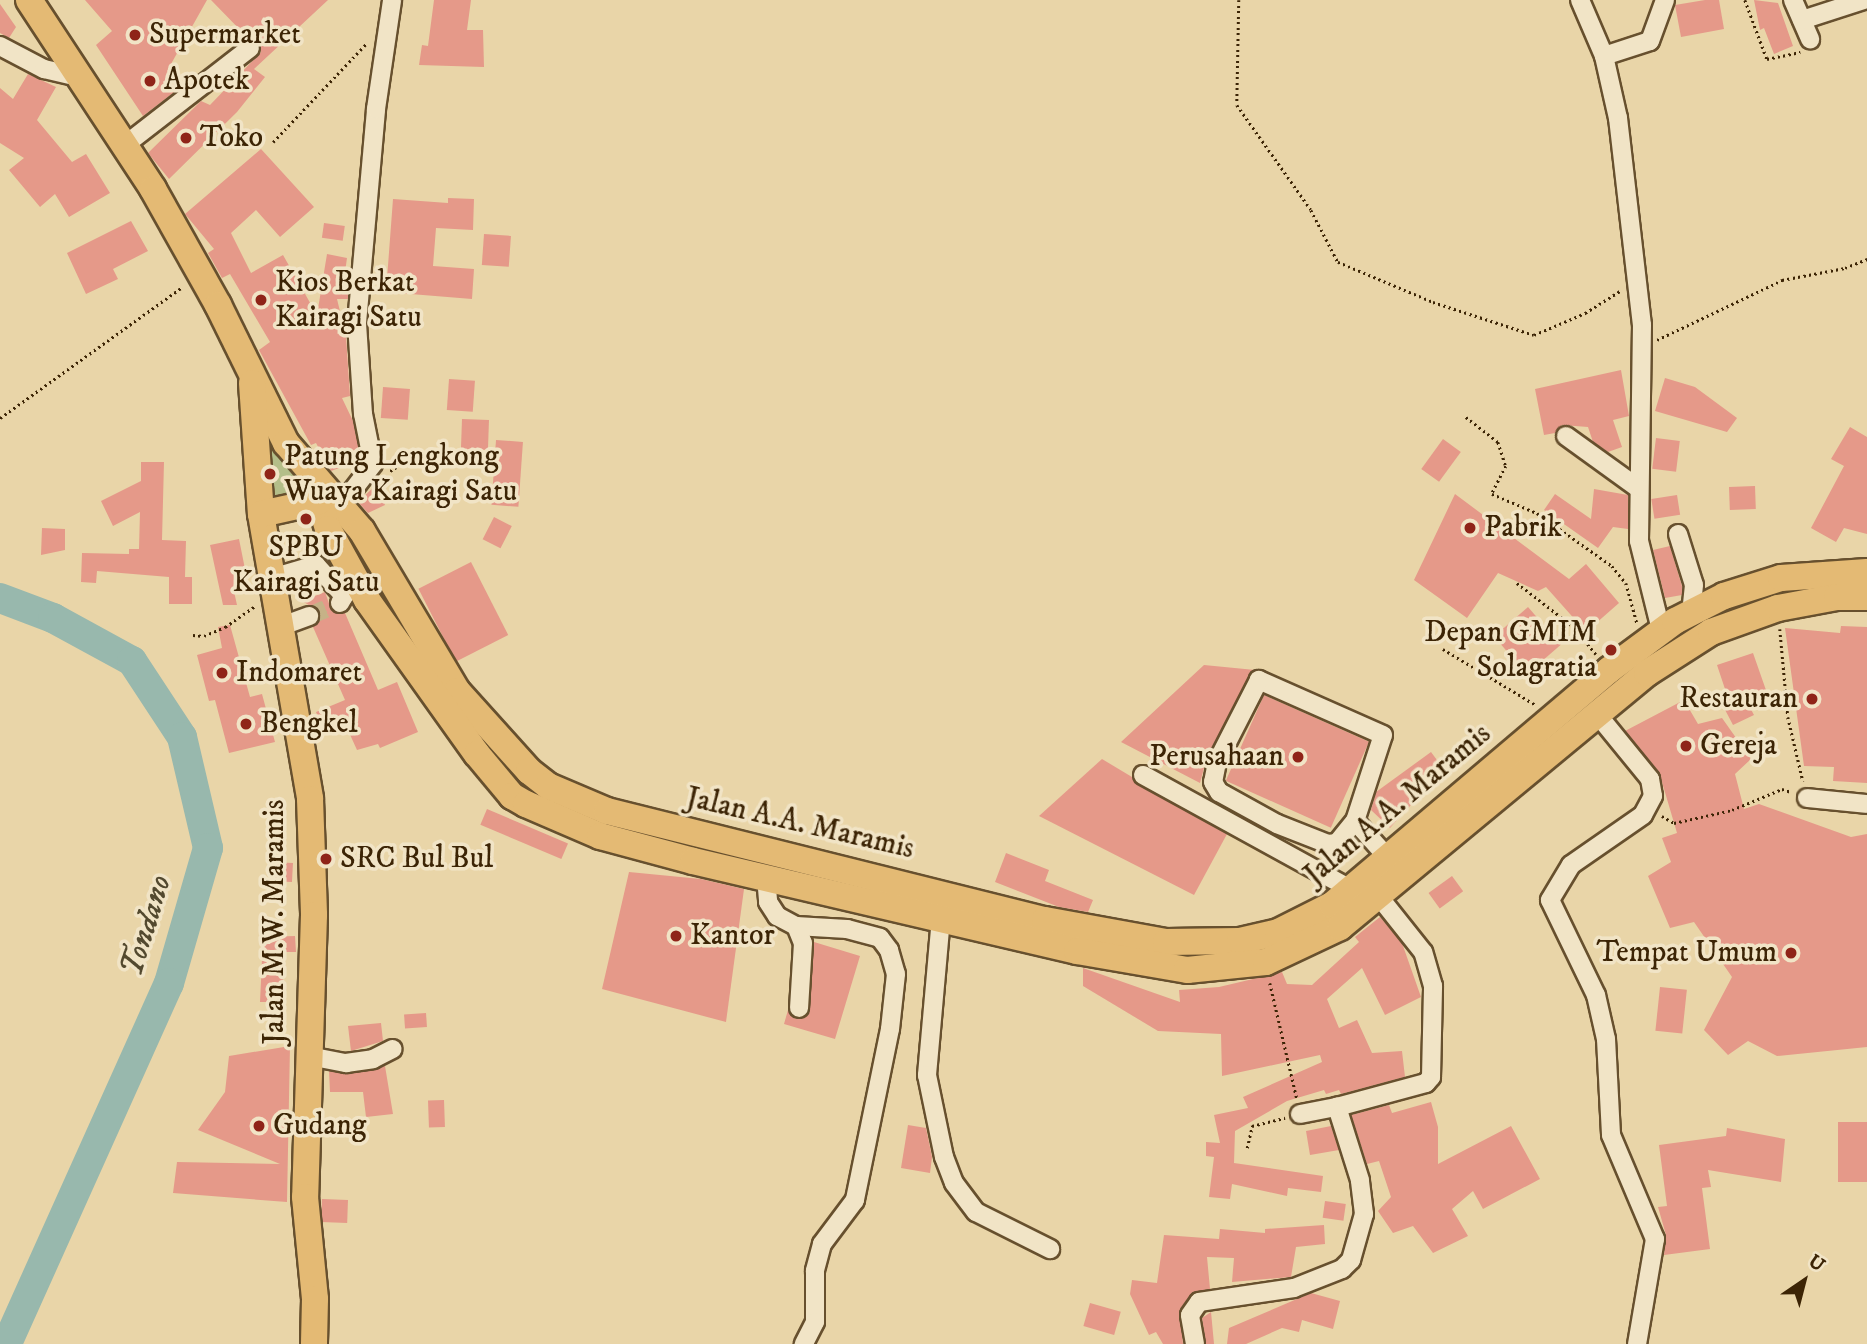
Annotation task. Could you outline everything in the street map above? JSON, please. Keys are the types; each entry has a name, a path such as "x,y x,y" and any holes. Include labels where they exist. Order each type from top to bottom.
{"highway":[{"name":"Jalan A.A. Maramis","path":"29,0 125,145 201,274 286,443 324,494 444,672 529,771 548,786 733,858 906,883 1045,920 1199,945 1278,932 1311,918 1352,890 1609,670 1661,630 1724,596 1781,578 1867,572"},
{"name":"Jalan M.W. Maramis","path":"252,378 261,514 310,799 314,915 305,1196 314,1299 313,1344"},
{"path":"261,514 324,494 328,529 367,600 512,796 600,836 733,858 766,877 1163,967 1240,968 1266,962 1308,946 1380,898 1647,673 1712,632 1778,608 1837,597 1867,597"}],"street":[{"path":"324,494 373,464 363,414 357,323 391,0"},
{"path":"1580,0 1604,56 1618,118 1642,347 1639,541 1661,630"},
{"path":"1604,56 1650,41 1665,0"},
{"path":"1793,0 1810,39"},
{"path":"1802,20 1864,0"},
{"path":"0,46 44,69 78,77"},
{"path":"125,145 250,48"},
{"path":"1566,436 1638,488"},
{"path":"1678,534 1694,585 1691,613"},
{"path":"273,586 316,565 344,596 340,603"},
{"path":"282,626 309,616"},
{"path":"1259,680 1383,735 1354,821 1337,843 1328,844 1277,824 1219,792 1213,782 1217,762 1259,680"},
{"path":"1597,714 1650,779 1653,796 1648,809 1585,852 1556,885 1550,900 1596,995 1606,1038 1611,1135 1655,1239 1637,1344"},
{"path":"1143,775 1352,890"},
{"path":"1807,798 1867,804"},
{"path":"1354,821 1389,859"},
{"path":"766,877 768,902 777,916 796,926 847,929 880,938 889,950 896,974 890,1029 855,1200 822,1244 814,1271 815,1322 804,1344"},
{"path":"1300,1114 1426,1083 1432,1074 1433,986 1423,952 1380,898"},
{"path":"941,918 927,1075 944,1157 954,1183 976,1212 1050,1249"},
{"path":"796,926 803,943 799,1008"},
{"path":"309,1056 346,1063 373,1059 393,1049"},
{"path":"1195,1344 1190,1315 1199,1302 1313,1283 1342,1269 1354,1257 1364,1214 1360,1180 1337,1107"}],"path":[{"path":"1239,0 1237,105 1311,210 1338,262 1433,302 1534,335 1585,313 1634,282"},
{"path":"1745,0 1767,59 1810,49 1810,39"},
{"path":"273,142 387,22"},
{"path":"1642,347 1782,280 1846,268 1867,259"},
{"path":"0,418 201,274"},
{"path":"1466,417 1498,442 1506,466 1492,494 1568,534 1612,566 1626,583 1636,608 1638,647"},
{"path":"1517,583 1574,628 1609,670"},
{"path":"193,635 204,636 225,627 273,586"},
{"path":"1778,608 1788,717 1807,798"},
{"path":"1443,649 1525,695 1552,718"},
{"path":"1648,809 1674,823 1732,810 1782,789 1807,798"},
{"path":"1247,1148 1252,1126 1300,1114 1266,962"}],"green space":[{"path":"264,424 315,500 264,511"}],"building":[{"path":"85,0 207,0 171,64 186,83 143,116 96,45 112,31"},
{"path":"211,0 328,0 254,69 265,77 237,112 169,179 148,153 201,101 210,105 261,52 258,41 247,37"},
{"path":"434,0 471,0 467,30 483,30 484,67 419,65 422,45 428,46"},
{"path":"1719,0 1724,29 1681,37 1675,5"},
{"path":"1754,0 1778,3 1793,46 1774,54 1764,28 1760,30"},
{"path":"0,4 16,27 9,38 0,33"},
{"path":"28,74 56,87 37,120 72,162 86,154 110,193 69,217 55,194 40,207 9,170 24,158 0,143 0,88 13,99"},
{"path":"261,149 314,207 280,237 256,210 231,233 251,273 283,255 317,315 327,254 347,258 344,279 349,279 348,299 337,299 346,336 350,396 342,398 353,421 361,460 331,471 316,443 311,445 259,350 270,342 230,274 222,278 208,253 214,249 185,214"},
{"path":"448,198 474,199 473,230 436,228 433,266 474,269 472,299 386,292 393,199 448,203"},
{"path":"131,221 148,251 113,269 118,279 86,294 67,253"},
{"path":"324,223 345,226 343,241 322,238"},
{"path":"484,234 511,236 509,267 482,265"},
{"path":"1621,370 1629,416 1613,420 1622,447 1608,452 1593,442 1588,427 1562,425 1555,433 1544,435 1535,389"},
{"path":"1665,378 1695,387 1737,418 1727,432 1655,411"},
{"path":"449,379 475,381 473,412 447,410"},
{"path":"383,387 410,389 408,420 381,418"},
{"path":"462,419 489,420 488,450 461,449"},
{"path":"1850,427 1867,437 1867,534 1844,528 1836,542 1811,528 1844,466 1831,459"},
{"path":"1656,438 1680,441 1676,472 1652,469"},
{"path":"1443,439 1461,452 1439,482 1421,469"},
{"path":"496,440 523,442 518,507 491,505"},
{"path":"141,462 164,462 162,540 186,541 185,577 192,577 192,604 169,604 169,577 97,571 96,583 81,582 82,553 129,554 129,549 139,549 140,512 113,526 101,501 141,481"},
{"path":"376,485 385,505 368,513 358,502"},
{"path":"1755,486 1756,509 1730,510 1729,487"},
{"path":"1594,489 1628,495 1628,529 1613,527 1598,548 1544,510 1555,494 1591,519"},
{"name":"Pabrik","path":"1455,494 1569,579 1586,564 1619,603 1586,632 1546,587 1538,591 1498,573 1467,618 1414,580"},
{"path":"1677,495 1680,515 1654,519 1651,499"},
{"path":"494,517 512,526 500,548 483,539"},
{"path":"42,528 65,529 65,550 41,555"},
{"path":"239,539 248,584 233,587 237,605 223,605 210,545"},
{"name":"Restauran","path":"1670,546 1682,586 1682,595 1665,598 1653,550"},
{"path":"471,562 508,635 456,662 418,589"},
{"path":"325,592 331,609 345,613 378,690 397,682 418,732 380,748 378,744 357,750 342,717 322,726 316,712 345,700 313,627 319,611 302,601"},
{"path":"1528,607 1561,645 1527,674 1494,637"},
{"path":"230,625 250,697 262,694 275,742 229,753 215,700 209,701 197,655 222,648 218,627"},
{"path":"1841,626 1867,627 1867,783 1833,781 1834,767 1804,766 1785,628 1840,633"},
{"path":"1753,653 1767,693 1746,700 1754,715 1733,725 1722,704 1729,701 1717,665"},
{"name":"Perusahaan","path":"1204,665 1255,670 1207,757 1200,783 1121,742"},
{"name":"Perusahaan","path":"1264,695 1369,742 1331,828 1226,781"},
{"name":"Tempat Umum","path":"1684,700 1698,724 1722,718 1751,759 1735,774 1744,809 1759,804 1851,837 1867,834 1867,1047 1777,1056 1748,1041 1728,1055 1704,1030 1732,977 1694,922 1670,928 1648,876 1671,862 1662,838 1677,833 1659,772 1625,731"},
{"path":"1431,752 1449,776 1435,787 1431,783 1390,828 1371,810 1376,792"},
{"name":"Perusahaan","path":"1102,759 1227,834 1194,895 1039,816"},
{"path":"487,809 568,843 561,859 480,825"},
{"path":"1006,853 1049,870 1045,881 1093,900 1088,912 1059,907 995,882"},
{"path":"272,862 293,863 292,882 271,881"},
{"name":"Kantor","path":"629,872 701,879 744,889 726,1022 602,989"},
{"path":"1452,876 1463,891 1440,908 1429,893"},
{"path":"1380,917 1402,943 1421,997 1385,1015 1362,968 1327,999 1339,1028 1357,1020 1372,1053 1402,1051 1405,1077 1341,1094 1339,1090 1326,1094 1324,1090 1287,1101 1235,1131 1234,1163 1323,1176 1321,1192 1288,1188 1287,1196 1232,1184 1230,1199 1209,1197 1214,1157 1206,1156 1206,1142 1220,1143 1214,1115 1248,1108 1243,1097 1322,1062 1320,1055 1222,1076 1221,1034 1158,1031 1083,986 1083,968 1180,1002 1179,990 1219,987 1282,972 1287,984 1312,985 1359,942 1355,937"},
{"path":"295,936 296,952 284,952 282,1002 260,1002 263,937"},
{"path":"814,942 860,956 835,1039 784,1024 788,1010 798,1019 809,1014"},
{"path":"1660,987 1687,990 1682,1034 1655,1031"},
{"path":"426,1013 427,1027 405,1029 404,1015"},
{"path":"381,1023 383,1041 351,1051 348,1026"},
{"name":"Gudang","path":"290,1046 287,1202 173,1193 177,1162 280,1164 198,1130 225,1092 229,1056"},
{"path":"385,1066 393,1114 366,1117 363,1092 330,1092 329,1071 348,1074"},
{"path":"444,1100 445,1127 429,1128 428,1101"},
{"path":"1431,1102 1438,1127 1438,1164 1511,1126 1540,1179 1483,1209 1473,1191 1452,1209 1468,1236 1433,1253 1413,1226 1393,1233 1378,1211 1391,1197 1379,1161 1367,1164 1351,1115 1389,1105 1392,1113"},
{"path":"1838,1122 1867,1122 1867,1182 1838,1182"},
{"path":"908,1125 926,1128 932,1157 930,1173 901,1168"},
{"path":"1331,1126 1339,1150 1310,1155 1306,1131"},
{"path":"1727,1128 1785,1139 1781,1182 1708,1170 1711,1187 1702,1188 1710,1249 1664,1255 1666,1235 1658,1207 1667,1206 1659,1145 1726,1136"},
{"path":"322,1199 348,1200 347,1223 321,1222"},
{"path":"1325,1201 1346,1204 1343,1221 1323,1218"},
{"path":"1324,1225 1325,1244 1296,1247 1291,1277 1232,1282 1234,1258 1207,1257 1210,1289 1193,1293 1180,1309 1183,1344 1163,1344 1156,1332 1149,1335 1130,1294 1132,1280 1157,1283 1164,1235 1219,1239 1220,1229 1265,1233 1265,1229"},
{"path":"1311,1293 1340,1301 1333,1329 1302,1320 1299,1332 1282,1328 1246,1344 1227,1344 1229,1328"},
{"path":"1090,1303 1121,1312 1114,1335 1083,1326"},
{"path":"1211,1312 1214,1344 1206,1344 1202,1318"}],"waterway":[{"name":"Tondano","path":"0,598 53,618 132,661 182,737 208,848 169,983 7,1344"}],"tunnel":[{"path":"309,616 340,603"}],"place":[{"name":"Supermarket","path":"135,35"},
{"name":"Apotek","path":"150,81"},
{"name":"Toko","path":"186,138"},
{"name":"Kios Berkat Kairagi Satu","path":"261,300"},
{"name":"Patung Lengkong Wuaya Kairagi Satu","path":"270,474"},
{"name":"SPBU Kairagi Satu","path":"306,519"},
{"name":"Pabrik","path":"1470,528"},
{"name":"Depan GMIM Solagratia","path":"1611,650"},
{"name":"Indomaret","path":"222,673"},
{"name":"Restauran","path":"1812,699"},
{"name":"Bengkel","path":"246,724"},
{"name":"Gereja","path":"1686,746"},
{"name":"Perusahaan","path":"1298,757"},
{"name":"SRC Bul Bul","path":"326,859"},
{"name":"Kantor","path":"676,936"},
{"name":"Tempat Umum","path":"1791,953"},
{"name":"Gudang","path":"259,1126"}]}
